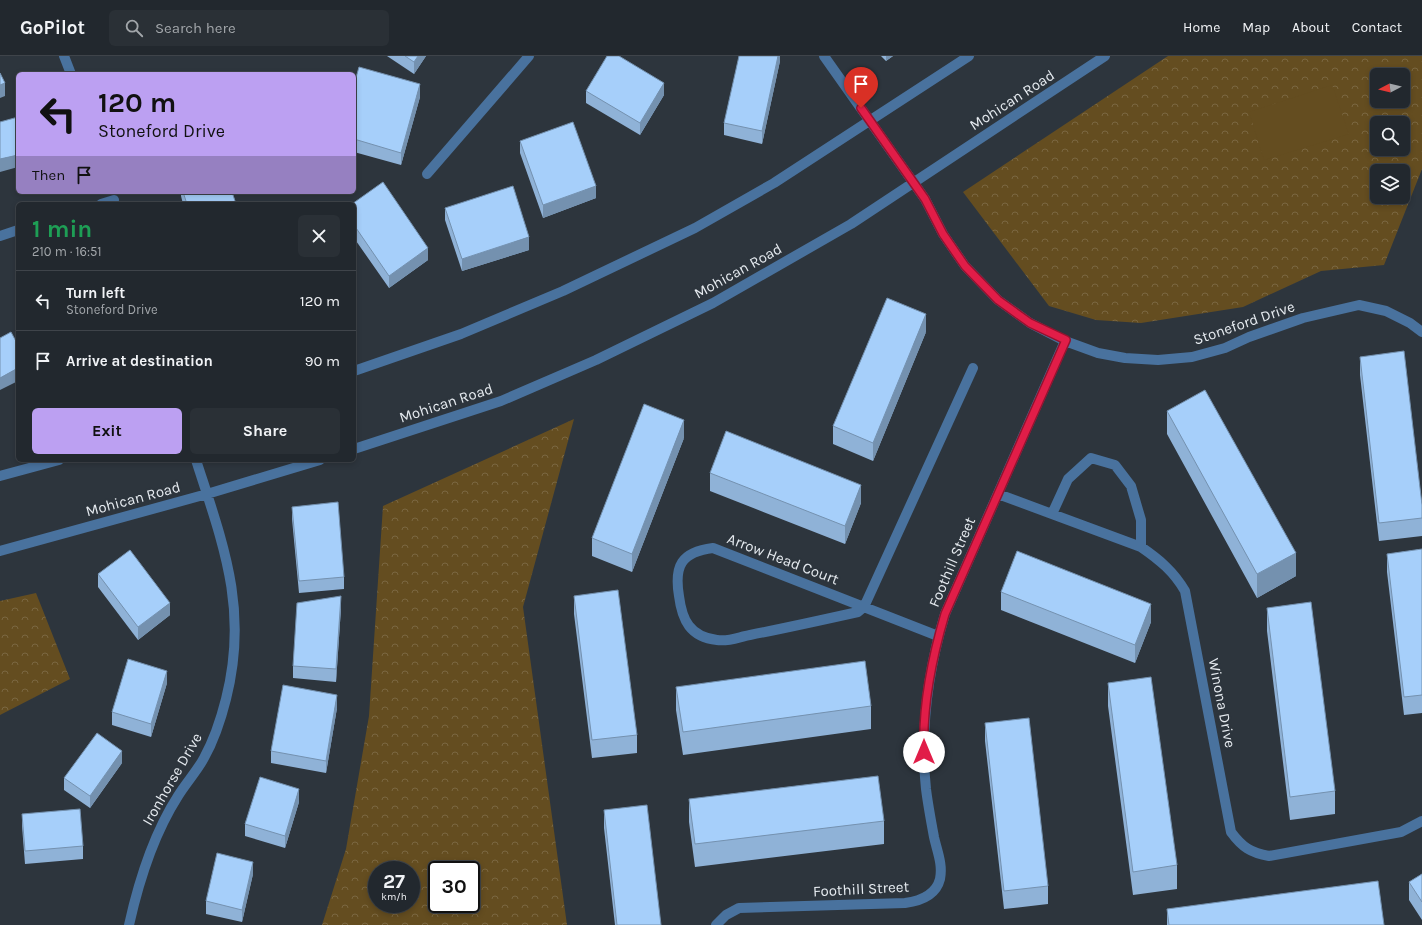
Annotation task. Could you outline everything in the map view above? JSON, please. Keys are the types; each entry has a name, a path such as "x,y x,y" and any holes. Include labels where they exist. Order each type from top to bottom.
{"street":[{"path":"64,56 70,72"},
{"name":"Stoneford Drive","path":"824,56 925,199 943,234 965,266 998,300 1030,323 1066,340 1098,353 1125,358 1158,360 1192,357 1225,348 1249,337 1303,318 1359,304 1386,311 1410,323 1422,332"},
{"path":"356,370 461,334 556,294 695,228 774,183 969,56"},
{"name":"Mohican Road","path":"356,448 501,401 596,360 713,303 851,224 1105,56"},
{"path":"427,174 527,58"},
{"path":"0,236 16,231"},
{"name":"Foothill Street","path":"716,925 726,914 738,908 905,903 919,901 933,892 940,880 942,866 934,837 926,788 924,739 927,690 938,636 945,614 1066,340"},
{"path":"864,607 973,368"},
{"path":"1052,514 1068,478 1091,458 1115,465 1131,486 1141,520 1141,547"},
{"path":"0,476 52,462"},
{"name":"Ironhorse Drive","path":"129,925 137,889 156,837 178,796 204,758 221,720 231,680 235,646 235,605 226,556 197,462"},
{"name":"Mohican Road","path":"0,551 207,494 313,462"},
{"name":"Winona Drive","path":"998,494 1141,547 1161,561 1178,579 1185,591 1232,832 1240,845 1253,853 1268,856 1401,832 1422,821"},
{"name":"Arrow Head Court","path":"864,607 858,612 802,625 718,640 702,637 690,627 681,614 676,578 680,565 687,556 699,550 713,548 864,607 938,636"}],"green space":[{"path":"1168,56 1422,56 1422,169 1410,199 1410,164 1370,164 1370,204 1408,204 1384,265 1321,271 1243,307 1141,323 1096,320 1049,306 963,192"},
{"path":"1332,85 1349,134 1264,160 1249,112"},
{"path":"574,419 523,607 567,925 322,925 346,849 369,716 383,506"},
{"path":"36,593 70,679 0,715 0,601"}],"building":[{"path":"405,56 418,56 414,62"},
{"path":"607,56 619,56 664,83 640,123 586,91"},
{"path":"739,56 778,56 762,131 724,123"},
{"path":"359,67 420,84 401,153 356,140 356,78"},
{"path":"0,73 5,83 0,85"},
{"path":"16,118 16,155 0,159 0,122"},
{"path":"573,122 596,186 543,205 520,141"},
{"path":"383,182 428,248 389,276 356,228 355,202"},
{"path":"513,186 529,237 462,259 445,208"},
{"path":"184,194 233,194 235,202 186,202"},
{"path":"887,298 926,314 873,443 833,426"},
{"path":"11,332 16,341 16,369 0,378 0,338"},
{"path":"1404,351 1422,505 1422,518 1379,523 1360,357"},
{"path":"1205,390 1296,553 1257,574 1167,411"},
{"path":"644,404 684,420 632,554 592,538"},
{"path":"726,431 861,485 845,526 710,473"},
{"path":"338,502 344,577 299,581 292,507"},
{"path":"1422,549 1422,695 1404,697 1387,554"},
{"path":"130,550 170,603 138,627 98,574"},
{"path":"1017,551 1151,604 1135,645 1001,592"},
{"path":"618,590 637,735 592,740 574,596"},
{"path":"341,596 336,669 293,666 297,603"},
{"path":"1311,602 1335,791 1290,797 1267,608"},
{"path":"128,659 167,671 151,724 112,712"},
{"path":"865,661 871,706 683,732 676,687"},
{"path":"1151,677 1177,865 1133,872 1108,683"},
{"path":"283,685 337,695 326,761 271,751"},
{"path":"1029,718 1048,886 1004,891 985,723"},
{"path":"97,733 122,751 90,796 64,778"},
{"path":"878,776 884,821 695,844 689,799"},
{"path":"260,777 299,789 285,836 245,824"},
{"path":"647,805 661,925 617,925 604,810"},
{"path":"80,809 83,846 25,851 22,814"},
{"path":"217,853 253,862 242,910 206,901"},
{"path":"1422,874 1422,902 1409,882"},
{"path":"1378,881 1384,925 1169,925 1167,909"}],"route":[{"path":"861,108 925,199 943,234 965,266 998,300 1030,323 1066,340 945,614 938,636 927,690 924,752"}]}
